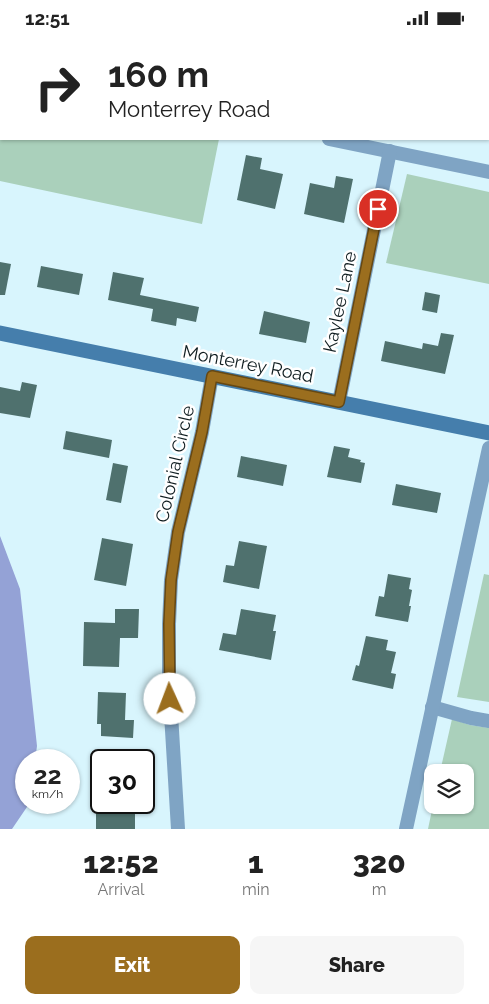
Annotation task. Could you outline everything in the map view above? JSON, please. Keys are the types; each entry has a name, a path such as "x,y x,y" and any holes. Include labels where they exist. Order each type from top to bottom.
{"street":[{"path":"334,140 489,172"},
{"name":"Kaylee Lane","path":"339,402 390,151"},
{"name":"Monterrey Road","path":"0,333 489,433"},
{"name":"Colonial Circle","path":"178,829 169,681 171,580 178,532 202,432 212,376"},
{"path":"406,829 489,448"},
{"path":"432,707 489,721"}],"green space":[{"path":"0,140 219,140 202,224 0,181"},
{"path":"407,174 489,192 489,284 386,263"},
{"path":"484,574 489,575 489,702 457,697"},
{"path":"452,719 470,725 489,728 489,829 428,829 431,814 474,814 474,764 442,764"}],"water":[{"path":"0,536 20,589 37,746 37,749 15,749 15,814 22,814 12,829 0,829"}],"building":[{"path":"246,155 262,158 260,169 283,174 275,209 237,200"},
{"path":"336,176 353,179 344,223 304,214 310,183 334,188"},
{"path":"0,262 11,264 5,295 0,295"},
{"path":"41,266 83,274 79,295 37,287"},
{"path":"113,272 144,278 140,295 199,307 196,322 177,318 176,326 151,321 153,309 108,300"},
{"path":"425,292 440,295 437,313 422,310"},
{"path":"264,311 310,322 306,343 259,334"},
{"path":"441,333 454,335 445,374 381,361 385,341 422,349 423,343 438,346"},
{"path":"22,382 37,385 30,418 0,413 0,387 20,391"},
{"path":"66,431 112,440 109,458 63,449"},
{"path":"334,446 350,449 348,457 365,463 361,483 327,477"},
{"path":"241,456 287,465 283,486 237,477"},
{"path":"113,463 128,466 121,503 106,500"},
{"path":"396,484 441,493 437,513 392,505"},
{"path":"102,538 133,544 126,586 94,580"},
{"path":"239,541 267,546 259,589 223,582 226,565 234,566"},
{"path":"388,574 411,578 409,589 412,590 409,606 411,606 408,622 375,616 379,596 384,597"},
{"path":"115,609 139,609 138,638 120,638 119,667 83,666 84,622 115,623"},
{"path":"241,609 276,615 273,631 276,631 271,660 219,650 223,633 236,635"},
{"path":"366,636 388,640 386,650 396,652 391,673 396,674 393,689 352,680 356,665 359,666"},
{"path":"98,692 126,693 125,720 134,720 133,738 101,736 101,724 97,724"},
{"path":"96,814 135,814 135,829 96,829"}],"route":[{"path":"170,699 169,624 171,580 178,532 202,432 212,376 339,402 378,209"}]}
